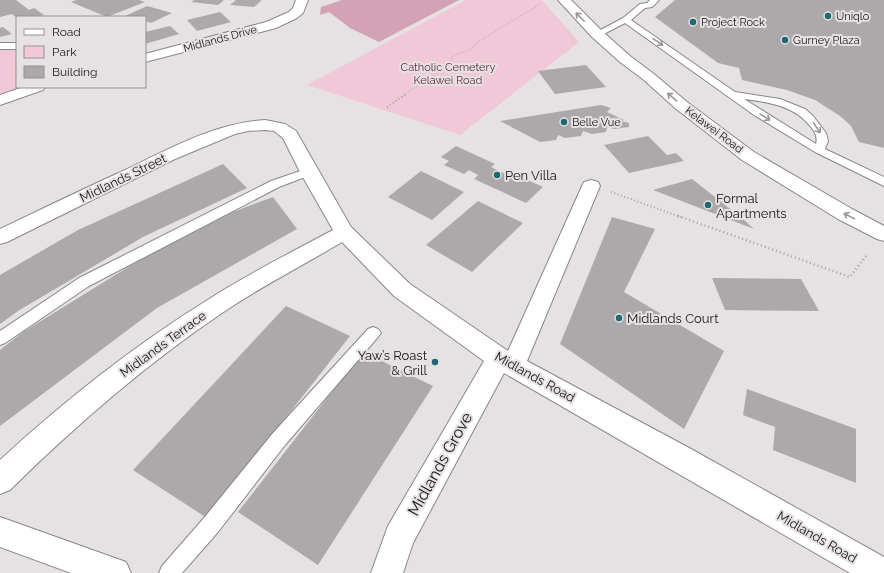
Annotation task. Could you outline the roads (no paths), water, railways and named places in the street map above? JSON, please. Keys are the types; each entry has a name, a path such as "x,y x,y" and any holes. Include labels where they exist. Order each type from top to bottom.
{"street":[{"name":"Midlands Drive","path":"146,58 271,25 293,15 299,10 302,0"},
{"name":"Kelawei Road","path":"564,0 597,34 625,59 649,77 681,105 748,156 846,214 884,234"},
{"path":"0,100 35,88"},
{"name":"Midlands Road","path":"248,126 265,125 279,127 290,135 308,172 344,232 402,290 506,362 681,459 881,573"},
{"name":"Midlands Street","path":"0,237 169,155 230,130 248,126"},
{"path":"506,362 592,186"},
{"name":"Midlands Terrace","path":"0,480 39,442 98,392 166,340 216,306 344,232"},
{"name":"Midlands Grove","path":"387,573 399,537 506,362"},
{"path":"0,532 115,573"}],"lane":[{"path":"597,34 629,22 649,8 652,2"},
{"path":"629,22 758,113 819,150 884,182"},
{"path":"0,46 16,46"},
{"path":"732,94 771,100 803,113 811,119 821,133 823,141 819,150"},
{"path":"0,339 84,282 275,184 308,172"},
{"path":"169,573 211,525 279,439 373,333"}],"place":[{"name":"Uniqlo","path":"828,16"},
{"name":"Project Rock","path":"693,22"},
{"name":"Gurney Plaza","path":"785,40"},
{"name":"Belle Vue","path":"564,122"},
{"name":"Pen Villa","path":"497,175"},
{"name":"Formal Apartments","path":"708,205"},
{"name":"Midlands Court","path":"619,318"},
{"name":"Yaw’s Roast & Grill","path":"435,362"}],"park label":[{"name":"Catholic Cemetery Kelawei Road","path":"448,73"}]}
